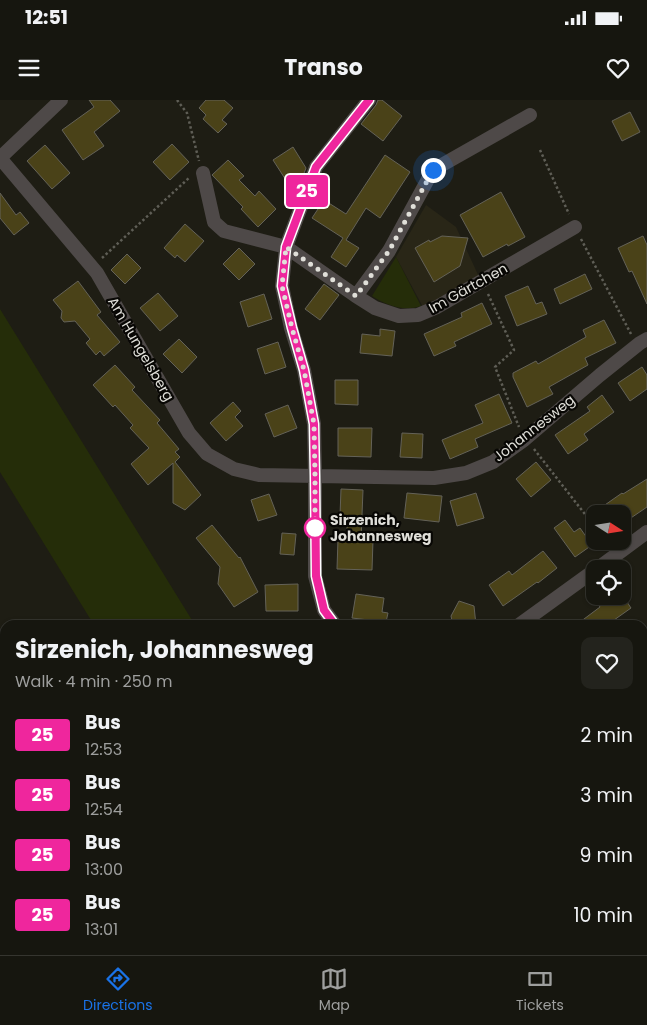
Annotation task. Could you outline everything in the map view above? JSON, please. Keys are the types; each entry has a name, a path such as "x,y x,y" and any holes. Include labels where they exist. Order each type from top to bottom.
{"street":[{"name":"Am Hungelsberg","path":"61,100 0,158 97,272 189,433 207,454 234,469 259,476 315,476"},
{"path":"331,620 324,610 316,576 314,424 304,370 282,286 286,247 316,167 369,100"},
{"path":"356,296 389,251 433,170 530,115"},
{"path":"199,171 214,222 224,231 286,247"},
{"name":"Im Gärtchen","path":"286,247 375,308 399,316 418,315 437,308 575,227"},
{"name":"Johannesweg","path":"315,476 434,478 466,473 493,462 525,439 600,374 644,341"},
{"path":"608,560 647,532"},
{"path":"526,620 586,576"}],"path":[{"path":"93,267 199,171 187,113 177,100"},
{"path":"540,150 575,227 633,337 644,341"},
{"path":"483,281 514,350 495,367 525,439 586,516"}],"shaded area":[{"path":"426,205 456,227 480,279 423,307 396,257"}],"green space":[{"path":"396,257 421,306 414,308 395,307 372,296"},
{"path":"0,309 192,620 91,620 0,472"}],"building":[{"path":"89,100 110,100 120,111 94,132 104,146 83,160 62,130 94,107"},
{"path":"206,100 224,100 233,108 222,120 227,124 218,133 203,119 206,115 199,108"},
{"path":"378,100 382,100 402,116 383,141 361,124"},
{"path":"630,112 640,132 622,141 612,121"},
{"path":"172,144 189,162 170,180 153,162"},
{"path":"45,145 70,173 52,189 27,161"},
{"path":"293,147 306,168 301,181 291,188 273,160"},
{"path":"385,155 410,172 380,218 366,208 346,240 359,248 346,267 331,257 343,238 312,218 324,200 346,214"},
{"path":"228,160 244,176 239,180 255,196 259,191 276,209 258,227 241,209 243,207 212,175"},
{"path":"501,192 525,237 483,257 460,215"},
{"path":"0,193 16,215 20,212 29,223 14,235 0,218"},
{"path":"185,224 204,241 185,262 177,255 175,258 164,248"},
{"path":"442,236 468,238 460,266 434,282 415,248 429,240 430,242"},
{"path":"643,236 647,245 647,304 632,271 629,272 618,248"},
{"path":"239,248 255,264 239,280 223,264"},
{"path":"127,254 141,268 125,284 111,270"},
{"path":"585,274 592,289 560,304 554,289"},
{"path":"78,281 101,312 97,315 120,342 104,356 100,351 96,355 86,343 90,339 75,321 64,322 61,318 62,311 53,300"},
{"path":"324,284 339,295 320,320 305,309"},
{"path":"528,286 536,304 542,302 547,314 517,326 505,296"},
{"path":"158,293 178,316 160,331 140,308"},
{"path":"264,294 272,319 248,327 240,302"},
{"path":"482,303 492,324 454,342 456,346 434,356 424,334 462,317 461,313"},
{"path":"604,320 616,343 585,358 588,365 549,387 553,394 527,407 513,377 513,373 536,361 538,364 586,337 583,330"},
{"path":"380,329 395,331 392,356 360,353 362,334 380,336"},
{"path":"179,339 197,357 182,373 163,354"},
{"path":"278,342 286,367 265,374 257,349"},
{"path":"115,365 135,387 132,390 160,420 157,423 179,449 175,452 180,457 175,462 201,495 185,510 173,503 173,463 148,485 131,464 149,448 130,428 133,425 93,385"},
{"path":"642,367 647,375 647,389 630,401 618,383"},
{"path":"335,380 358,380 358,405 335,404"},
{"path":"499,394 512,423 475,439 478,447 450,459 442,440 483,423 475,405"},
{"path":"602,395 614,412 584,434 588,440 568,454 555,435 590,411 587,407"},
{"path":"233,402 241,411 235,417 243,426 226,441 210,423"},
{"path":"288,405 297,428 274,437 265,414"},
{"path":"338,428 372,428 371,457 338,456"},
{"path":"402,433 423,434 422,458 400,457"},
{"path":"536,462 551,480 531,497 516,479"},
{"path":"647,479 647,507 631,518 631,505 605,505"},
{"path":"341,489 363,490 361,540 373,540 372,570 337,569 338,539 346,539 348,517 340,516"},
{"path":"407,493 442,496 439,522 404,518"},
{"path":"476,493 484,518 457,526 450,501"},
{"path":"269,494 277,515 258,521 251,500"},
{"path":"565,520 574,532 580,528 586,536 586,549 575,557 554,528"},
{"path":"212,525 240,557 258,592 234,607 218,584 220,567 196,538"},
{"path":"282,533 296,534 294,555 280,554"},
{"path":"543,551 557,568 503,606 489,585 509,571 512,575"},
{"path":"298,584 298,611 266,611 265,585"},
{"path":"356,594 384,598 382,612 388,613 386,620 352,618"},
{"path":"459,601 474,606 475,620 452,620 451,616"},
{"path":"599,605 629,605 631,608 614,620 583,620 600,607"}],"bus line":[{"name":"25","path":"331,620 324,610 316,576 314,424 304,370 282,286 286,247 316,167 369,100"}],"place":[{"name":"Sirzenich, Johannesweg","path":"315,528"}],"route":[{"path":"315,528 314,424 304,370 282,286 286,247 356,296 389,251 433,170"}]}
